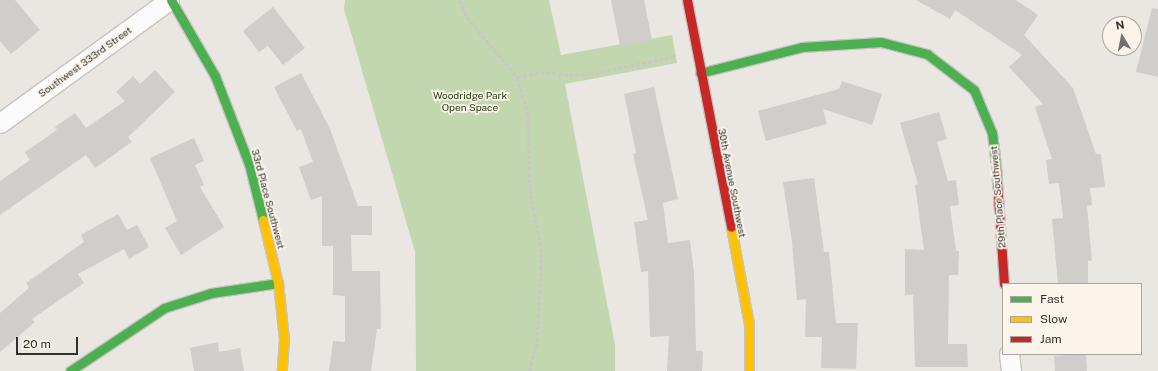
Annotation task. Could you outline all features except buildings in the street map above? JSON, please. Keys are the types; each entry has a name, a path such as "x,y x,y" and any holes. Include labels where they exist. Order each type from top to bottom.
{"street":[{"name":"Southwest 333rd Street","path":"0,123 170,0"},
{"name":"33rd Place Southwest","path":"170,0 215,76 249,164 278,283 284,339 282,371"},
{"name":"30th Avenue Southwest","path":"687,0 695,49 749,324 749,371"},
{"name":"29th Place Southwest","path":"700,73 802,47 881,42 927,54 974,90 992,133 998,180 1004,283"},
{"path":"70,371 164,308 211,293 278,283"},
{"path":"1009,355 1011,371"}],"path":[{"path":"460,0 467,17 518,77 528,113 530,190 542,254 537,344 530,371"},
{"path":"518,77 546,72 569,75 589,74 659,60 695,49"}],"green space":[{"name":"Woodridge Park Open Space","path":"345,0 549,0 561,55 672,35 677,63 565,84 615,345 615,371 416,371 415,252 344,9"}],"traffic: fast":[{"path":"171,0 215,76 249,164 263,220"},
{"path":"700,73 802,47 881,42 927,54 974,90 992,133 996,167"},
{"path":"70,371 164,308 211,293 278,283"}],"traffic: slow":[{"path":"263,220 278,283 284,339 282,371"},
{"path":"731,227 749,324 749,371"}],"traffic: jam":[{"path":"687,0 731,227"},
{"path":"996,167 1004,283"}]}
